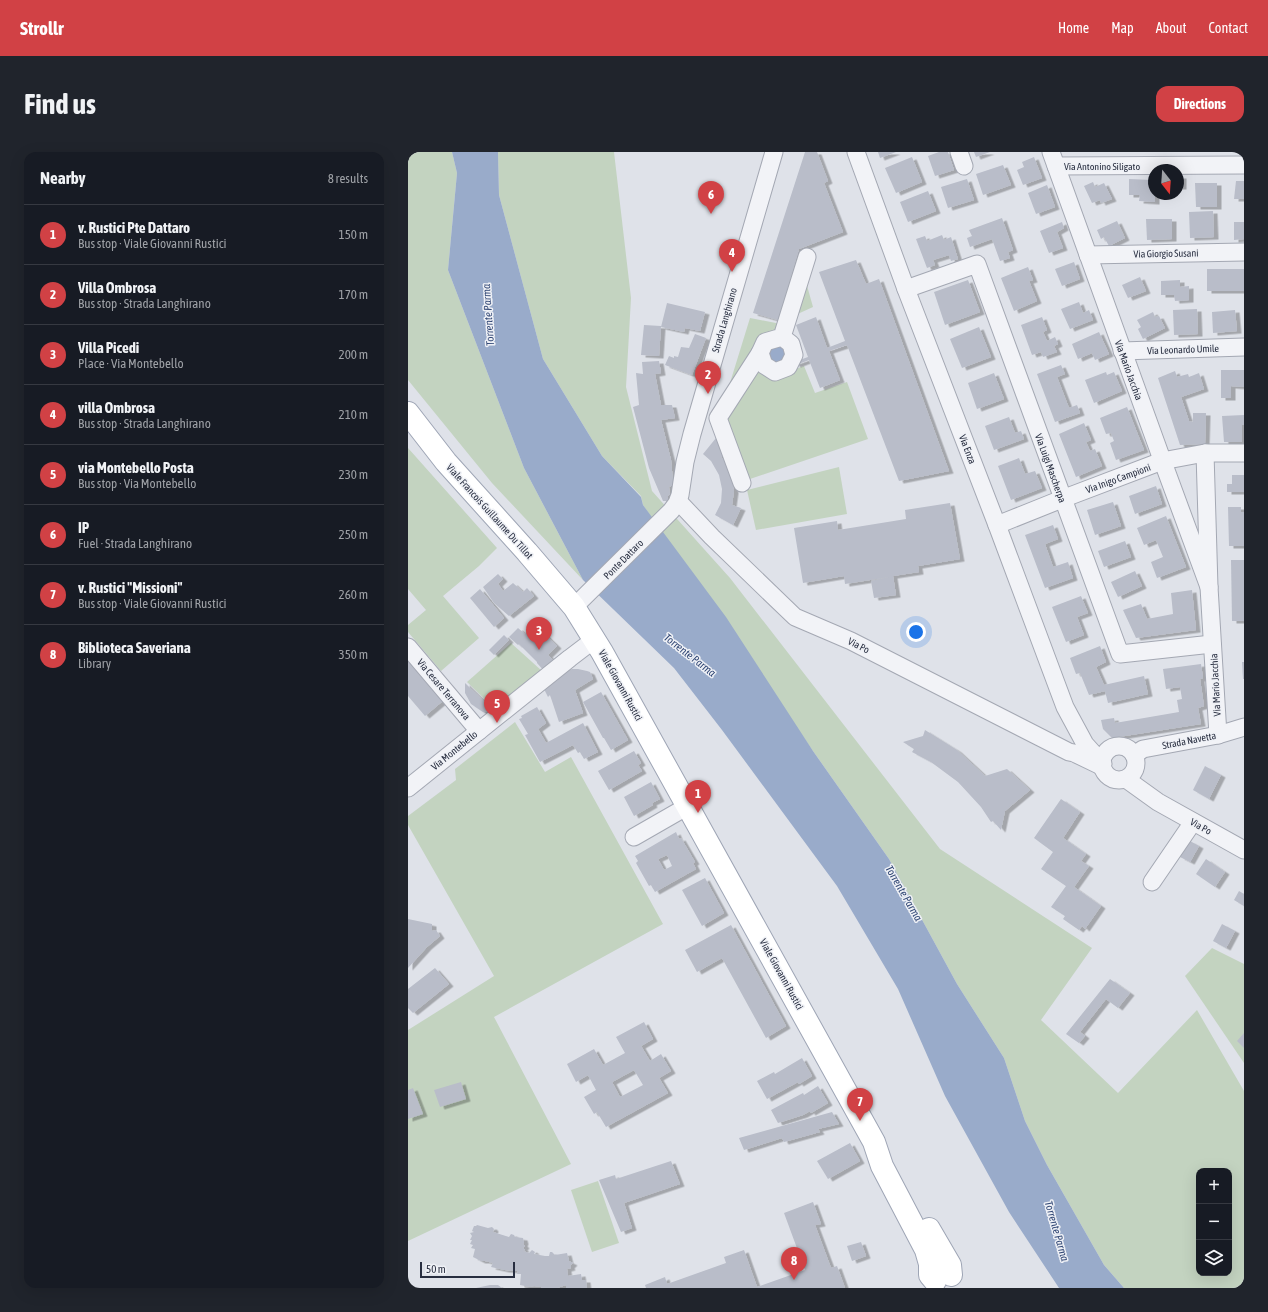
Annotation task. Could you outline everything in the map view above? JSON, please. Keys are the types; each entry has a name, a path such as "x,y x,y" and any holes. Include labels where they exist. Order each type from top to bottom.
{"main road":[{"name":"Viale Francois Guillaume Du Tillot","path":"408,413 446,462 527,552 581,600"},
{"name":"Viale Giovanni Rustici","path":"581,600 595,639 874,1142 882,1166 926,1250 930,1264 930,1275 942,1284"}],"street":[{"name":"Strada Langhirano","path":"675,506 692,434 774,152"},
{"name":"Via Enza","path":"856,152 906,289 1065,707 1082,739"},
{"name":"Via Antonino Siligato","path":"1054,159 1244,165"},
{"name":"Via Mario Jacchia","path":"1054,159 1162,462 1209,587"},
{"name":"Via Giorgio Susani","path":"1088,255 1244,252"},
{"path":"782,337 807,257"},
{"name":"Via Luigi Mascherpa","path":"906,289 976,264 1120,654 1212,644"},
{"path":"760,353 764,365 775,372 788,367 794,355 791,344 782,337"},
{"path":"742,482 718,418 760,353 765,342 782,337"},
{"name":"Via Leonardo Umile","path":"1122,351 1244,347"},
{"name":"Via Mario Jacchia","path":"1205,453 1209,587 1218,735"},
{"name":"Via Inigo Campioni","path":"997,525 1162,462 1205,453 1244,453"},
{"name":"Ponte Dattaro","path":"581,600 675,506"},
{"name":"Via Po","path":"675,506 712,537 795,617 848,639 1069,752 1105,760"},
{"name":"Via Montebello","path":"408,788 595,639"},
{"name":"Via Cesare Terranova","path":"408,646 479,731"},
{"name":"Strada Navetta","path":"1131,768 1143,749 1218,735 1244,727"},
{"name":"Via Po","path":"1082,739 1105,760 1108,776 1121,780 1131,768"},
{"path":"1069,752 1082,739"},
{"name":"Via Po","path":"1105,760 1114,748 1125,748 1131,768 1158,802 1244,850"},
{"path":"634,837 688,806"},
{"path":"1152,882 1193,822"}],"green space":[{"path":"408,152 452,152 457,173 448,270 524,468 583,580 492,483 408,380"},
{"path":"498,152 614,152 631,298 626,387 652,491 730,578 940,849 1092,948 1041,1020 1118,1093 1197,1010 1244,1091 1244,1288 1124,1288 1104,1265 1047,1165 1025,1121 1004,1058 957,984 889,859 643,505 641,496 602,456 543,359 499,195"},
{"path":"804,275 813,307 791,317 770,378 804,366 815,393 847,382 868,439 747,480 721,412 750,318 781,324"},
{"path":"408,448 497,548 479,566 443,596 479,638 441,671 408,632 408,625 426,610 408,589"},
{"path":"839,467 847,514 756,530 747,490"},
{"path":"511,643 542,671 494,708 467,682"},
{"path":"515,722 545,772 571,757 663,924 494,1017 571,1164 408,1241 408,1030 494,976 408,825 408,816 456,780 455,769"},
{"path":"1212,948 1244,964 1244,1063 1185,976"},
{"path":"598,1181 619,1243 592,1252 571,1190"}],"water":[{"name":"Torrente Parma","path":"452,152 498,152 499,195 543,359 602,456 641,497 643,505 726,617 813,751 889,859 957,984 1004,1058 1025,1121 1047,1165 1104,1265 1124,1288 1059,1288 1009,1212 945,1096 898,989 837,886 722,730 674,668 583,580 524,468 448,270 457,173"},
{"path":"777,345 782,347 787,356 778,365 767,358 769,349"}],"building":[{"path":"805,152 817,152 828,181 824,183 843,232 799,249 778,320 753,313"},
{"path":"878,152 896,152 880,158"},
{"path":"939,152 948,152 954,170 935,176 928,156"},
{"path":"974,152 990,152 976,157"},
{"path":"912,157 922,182 896,193 885,168"},
{"path":"1034,157 1042,178 1023,185 1017,170 1024,167 1022,162"},
{"path":"1003,165 1011,185 983,195 976,174"},
{"path":"967,179 974,200 948,208 941,187"},
{"path":"1129,179 1148,180 1148,200 1155,200 1155,202 1139,201 1140,195 1129,195"},
{"path":"1236,181 1244,181 1244,199 1234,199"},
{"path":"1093,182 1095,187 1104,183 1112,199 1101,203 1100,200 1092,203 1084,186"},
{"path":"1195,183 1217,183 1217,207 1196,207"},
{"path":"1047,185 1055,207 1036,214 1028,193"},
{"path":"928,191 936,211 908,222 900,202"},
{"path":"1213,211 1214,237 1190,238 1189,212"},
{"path":"1002,218 1013,250 1008,252 1010,258 1000,261 992,239 970,247 967,238 972,236 969,230"},
{"path":"1146,219 1172,219 1172,239 1147,240"},
{"path":"1117,221 1125,238 1109,246 1104,237 1101,239 1097,230"},
{"path":"1062,222 1064,228 1057,232 1063,248 1049,253 1040,231"},
{"path":"1234,222 1244,222 1244,239 1234,240"},
{"path":"942,235 944,240 951,237 958,259 951,261 949,255 933,260 935,265 927,268 916,239 925,236 927,241"},
{"path":"856,260 866,284 879,279 949,471 899,481 847,345 829,351 840,380 820,388 809,360 796,365 794,362 808,357 796,325 816,317 827,348 845,341 819,272"},
{"path":"1074,262 1080,279 1062,286 1055,269"},
{"path":"1028,267 1033,280 1029,281 1037,301 1014,311 1001,278"},
{"path":"1207,269 1244,269 1244,291 1207,291"},
{"path":"1140,277 1146,291 1128,298 1122,285"},
{"path":"968,280 980,312 945,325 934,292"},
{"path":"1180,280 1180,287 1189,286 1189,300 1175,301 1174,295 1161,295 1161,281"},
{"path":"1079,302 1083,313 1089,310 1093,320 1070,329 1061,309"},
{"path":"667,303 705,312 700,331 685,328 684,332 661,327"},
{"path":"1197,309 1198,334 1174,335 1173,310"},
{"path":"1235,310 1237,331 1213,333 1212,312"},
{"path":"1153,312 1155,317 1159,316 1165,328 1143,339 1138,329 1141,327 1137,320"},
{"path":"1042,317 1047,330 1043,332 1047,341 1055,337 1058,344 1054,346 1057,352 1043,357 1041,352 1032,355 1021,325"},
{"path":"644,325 661,326 659,356 641,355"},
{"path":"979,327 991,357 962,368 950,339"},
{"path":"1099,332 1109,354 1095,360 1092,353 1078,359 1072,344"},
{"path":"695,334 706,338 692,375 665,365 669,356 674,358 674,356 678,357 681,347 689,348"},
{"path":"659,361 661,373 655,374 661,405 672,405 675,418 661,420 671,460 673,481 673,485 669,487 670,494 668,496 668,501 663,501 649,468 633,407 639,405 636,373 643,374 642,362"},
{"path":"1061,365 1065,374 1057,377 1069,408 1077,405 1080,413 1055,422 1037,374"},
{"path":"1221,370 1244,370 1244,387 1231,386 1231,398 1221,398"},
{"path":"1175,371 1177,377 1188,374 1189,377 1199,373 1204,389 1181,397 1189,421 1193,422 1193,413 1206,413 1205,444 1180,445 1158,378"},
{"path":"1106,372 1107,375 1114,372 1122,391 1094,403 1085,380"},
{"path":"994,373 1004,399 977,409 968,383"},
{"path":"1127,407 1144,450 1116,460 1110,443 1114,441 1111,433 1106,434 1100,418"},
{"path":"1244,415 1244,425 1242,425 1242,442 1224,442 1222,416"},
{"path":"1009,417 1015,433 1021,431 1024,439 994,450 985,426"},
{"path":"1084,423 1091,440 1086,442 1090,451 1095,449 1102,466 1076,477 1059,434"},
{"path":"716,438 730,452 721,457 728,464 732,478 734,491 732,505 741,508 733,525 715,515 721,503 722,489 719,475 711,461 703,454"},
{"path":"1019,458 1025,474 1035,471 1042,488 1011,500 998,466"},
{"path":"1232,475 1244,475 1244,492 1227,492 1227,484 1232,484"},
{"path":"1156,486 1162,504 1135,514 1129,496"},
{"path":"1113,502 1121,526 1095,535 1087,510"},
{"path":"950,503 960,559 918,566 919,572 893,576 896,595 874,598 871,581 889,577 845,584 844,576 803,583 794,528 837,521 838,530 906,519 905,510"},
{"path":"1228,507 1241,507 1241,512 1244,512 1244,546 1229,546"},
{"path":"1166,516 1186,567 1157,578 1151,562 1163,557 1156,540 1144,545 1137,528"},
{"path":"1053,525 1058,539 1045,544 1053,567 1068,562 1073,578 1045,588 1025,535"},
{"path":"1125,541 1131,557 1104,567 1098,551"},
{"path":"1231,560 1244,560 1244,621 1232,621"},
{"path":"1135,571 1142,586 1118,597 1111,582"},
{"path":"498,574 503,579 498,584 503,591 513,583 523,592 527,588 534,596 509,616 494,603 483,587"},
{"path":"480,589 504,618 494,627 470,598"},
{"path":"1192,590 1196,630 1136,638 1123,610 1141,604 1147,619 1173,614 1171,593"},
{"path":"1081,596 1088,613 1077,617 1084,635 1066,642 1052,607"},
{"path":"534,624 557,646 548,655 555,662 545,672 519,644 518,645 509,637 518,628 525,634"},
{"path":"504,635 509,640 494,655 489,650"},
{"path":"1100,646 1106,662 1096,667 1104,685 1144,676 1148,694 1108,703 1105,691 1089,695 1080,673 1076,674 1070,658"},
{"path":"408,658 444,700 425,716 408,696"},
{"path":"1242,662 1244,662 1244,679 1243,679"},
{"path":"1201,664 1203,678 1200,679 1204,706 1198,708 1201,724 1112,738 1103,729 1101,720 1114,718 1115,723 1179,712 1177,700 1182,699 1180,687 1166,689 1163,669"},
{"path":"572,669 590,672 593,679 575,690 583,713 559,722 550,695 548,697 544,689 567,671"},
{"path":"465,683 494,711 483,712 471,704 465,693"},
{"path":"601,692 628,740 611,750 583,702"},
{"path":"537,707 546,723 538,729 546,743 583,723 598,752 584,759 573,745 540,762 525,735 528,734 519,719 522,718 521,716"},
{"path":"925,730 957,750 985,776 1007,769 1030,790 1005,811 1001,830 993,821 991,822 981,807 958,782 931,762 912,752 914,749 903,742 923,736"},
{"path":"634,751 641,763 638,765 642,771 609,790 598,771"},
{"path":"1205,766 1221,775 1209,799 1193,790"},
{"path":"651,782 660,799 634,816 624,797"},
{"path":"1061,799 1080,812 1063,838 1086,854 1081,861 1089,866 1074,887 1101,906 1085,929 1082,926 1079,930 1063,919 1065,916 1051,907 1066,886 1041,869 1053,852 1034,838"},
{"path":"676,832 679,839 681,838 695,862 693,863 696,869 655,892 651,885 649,886 636,863 638,861 635,856","holes":["667,855 672,866 664,870 658,859"]},
{"path":"1190,841 1199,846 1190,862 1180,857"},
{"path":"1206,859 1225,872 1215,887 1196,874"},
{"path":"705,878 724,913 702,926 682,890"},
{"path":"1239,891 1244,894 1244,906 1234,900"},
{"path":"408,919 432,924 432,931 436,930 440,936 427,947 408,968"},
{"path":"1222,924 1235,931 1226,948 1213,941"},
{"path":"731,925 786,1026 766,1038 722,958 697,972 685,950"},
{"path":"435,968 449,984 413,1013 408,1008 408,989"},
{"path":"1110,979 1130,993 1118,1008 1106,999 1080,1032 1085,1036 1079,1043 1066,1034"},
{"path":"644,1022 653,1039 641,1046 650,1061 661,1054 671,1071 659,1078 668,1093 606,1127 597,1112 594,1114 584,1097 596,1090 588,1075 576,1082 567,1064 594,1049 603,1065 625,1053 616,1037","holes":["634,1070 643,1085 620,1097 612,1082"]},
{"path":"1244,1033 1244,1048 1237,1041"},
{"path":"802,1058 812,1076 799,1084 798,1082 767,1099 757,1081 774,1072 775,1074"},
{"path":"461,1082 466,1099 440,1107 434,1090"},
{"path":"818,1086 828,1103 811,1113 810,1111 803,1115 778,1123 771,1110 803,1093 804,1095"},
{"path":"413,1088 423,1114 408,1119 408,1090"},
{"path":"832,1112 839,1124 818,1129 820,1132 784,1142 782,1138 744,1150 739,1138"},
{"path":"850,1143 860,1161 828,1179 817,1161"},
{"path":"671,1161 680,1184 624,1203 632,1228 621,1232 599,1180 615,1175 616,1179"},
{"path":"813,1202 821,1224 815,1225 831,1268 837,1266 845,1288 646,1288 645,1285 665,1277 667,1284 726,1263 724,1257 744,1250 757,1287 805,1270 784,1213"},
{"path":"477,1225 488,1228 492,1227 494,1229 493,1232 509,1237 511,1234 515,1237 523,1238 523,1244 525,1246 523,1248 525,1250 523,1251 529,1253 532,1250 535,1252 534,1254 549,1256 550,1252 555,1255 567,1253 569,1261 573,1263 570,1266 571,1268 567,1269 568,1276 581,1274 582,1280 586,1280 587,1288 566,1288 566,1285 557,1288 541,1288 520,1285 521,1274 517,1274 518,1271 491,1267 493,1263 481,1261 473,1257 475,1249 471,1248 473,1245 470,1244 472,1236 470,1233 474,1232 472,1231 474,1226"},
{"path":"861,1242 866,1256 852,1261 847,1246"},
{"path":"498,1285 502,1288 476,1288"}],"place":[{"name":"IP","path":"711,214"},
{"name":"villa Ombrosa","path":"732,272"},
{"name":"Villa Ombrosa","path":"708,394"},
{"name":"Villa Picedi","path":"539,650"},
{"name":"via Montebello Posta","path":"497,723"},
{"name":"v. Rustici Pte Dattaro","path":"698,813"},
{"name":"v. Rustici \"Missioni\"","path":"860,1121"},
{"name":"Biblioteca Saveriana","path":"794,1280"}]}
